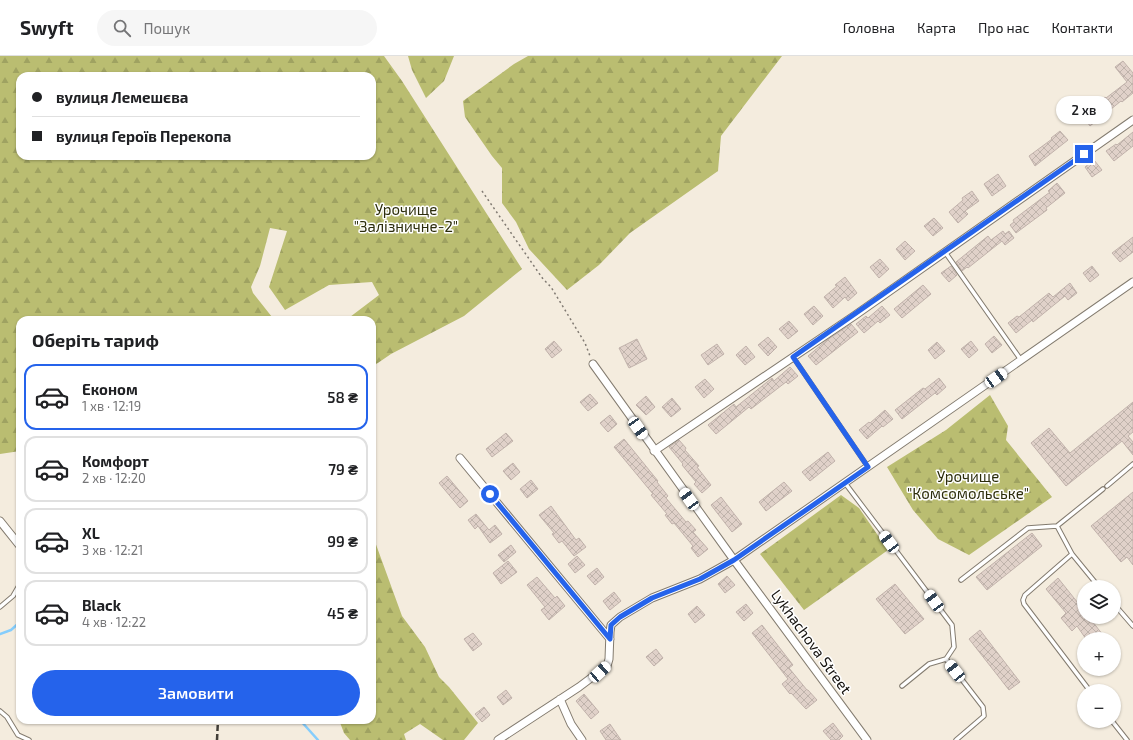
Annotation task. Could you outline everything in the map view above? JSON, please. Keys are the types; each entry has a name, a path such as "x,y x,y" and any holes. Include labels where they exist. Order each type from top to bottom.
{"street":[{"path":"654,451 945,252 1133,120"},
{"path":"498,740 595,676 607,666 609,660 611,625 620,617 638,605 661,594 700,579 734,560 1133,282"},
{"name":"Lykhachova Street","path":"593,364 654,451 867,740"},
{"path":"460,458 610,636"},
{"path":"0,521 16,541"},
{"path":"560,699 571,724 582,740"}],"lane":[{"path":"945,252 1021,360"},
{"path":"793,357 868,467"},
{"path":"1107,486 1133,464"},
{"path":"845,483 952,625 954,646 946,659 929,664 902,686"},
{"path":"961,580 1028,528 1057,526 1103,489"},
{"path":"1057,526 1072,554 1094,580"},
{"path":"1072,554 1025,595 1023,600 1024,604 1085,684"},
{"path":"0,607 14,596 16,592"},
{"path":"1121,612 1133,626"},
{"path":"946,659 983,707 984,712 984,716 956,740"},
{"path":"0,711 7,717 18,735 29,740"},
{"path":"1118,728 1127,740"}],"path":[{"path":"482,191 543,279 551,287 585,343 593,364"}],"green space":[{"path":"0,56 384,56 402,81 522,269 464,316 391,354 376,364 376,316 351,316 379,295 372,282 329,285 285,310 269,287 287,231 270,228 260,266 251,287 253,293 271,316 16,316 16,452 0,454"},
{"path":"408,56 454,56 444,81 426,98 412,70"},
{"name":"Урочище \"Залізничне-2\"","path":"528,56 782,56 721,136 718,171 630,233 599,265 567,290 529,249 516,222 502,203 502,168 465,117 463,101 514,64"},
{"name":"Урочище \"Комсомольське\"","path":"990,395 1008,426 1006,440 1052,497 969,555 938,539 913,510 887,467 946,430"},
{"name":"Урочище \"Комсомольське\"","path":"841,495 859,508 888,550 804,610 760,554"},
{"path":"376,544 402,616 425,647 439,677 478,723 464,740 443,740 420,724 404,734 406,740 350,740 344,733 341,724 376,724"}],"building":[{"path":"1123,61 1133,73 1133,93 1090,126 1083,116 1105,97 1106,98 1127,82 1115,67"},
{"path":"1060,131 1068,140 1035,166 1029,156 1052,139 1051,138"},
{"path":"1133,132 1133,146 1114,161 1106,151 1116,144 1117,145"},
{"path":"1094,160 1102,170 1092,177 1085,167"},
{"path":"998,174 1006,186 992,196 984,184"},
{"path":"1057,183 1065,193 1046,208 1047,210 1016,233 1010,225 1014,222 1013,220 1050,192 1048,191"},
{"path":"972,191 979,201 965,211 968,214 958,223 949,212 963,200 962,198"},
{"path":"934,218 943,228 933,236 924,226"},
{"path":"1003,231 1005,234 1009,231 1014,238 1005,245 1002,241 962,271 956,262 988,236 991,240"},
{"path":"1133,237 1133,252 1120,262 1112,253"},
{"path":"905,241 915,251 905,260 896,249"},
{"path":"880,259 889,269 879,278 870,267"},
{"path":"951,266 957,275 949,282 941,273"},
{"path":"1092,266 1099,275 1090,282 1083,273"},
{"path":"845,277 857,293 848,301 845,297 833,308 824,297"},
{"path":"1070,283 1077,293 1068,300 1065,296 1033,322 1032,320 1016,333 1008,323 1017,316 1019,317 1049,293 1053,297"},
{"path":"923,285 931,294 902,318 894,309"},
{"path":"814,306 823,316 813,325 804,314"},
{"path":"882,306 890,315 880,323 878,321 864,333 856,324 866,316 868,318"},
{"path":"789,321 798,331 788,339 779,329"},
{"path":"851,324 858,332 816,365 808,356 827,340"},
{"path":"994,336 1002,345 992,353 985,344"},
{"path":"768,337 777,347 768,356 758,345"},
{"path":"637,339 647,359 629,368 619,348"},
{"path":"554,341 562,350 552,358 545,349"},
{"path":"971,341 978,350 969,358 961,349"},
{"path":"937,342 945,351 935,359 928,350"},
{"path":"717,344 724,354 708,365 701,355"},
{"path":"746,346 755,357 745,365 736,355"},
{"path":"790,367 798,376 788,384 786,382 751,409 749,407 716,434 708,425 734,404 736,407 772,378 774,381"},
{"path":"939,378 946,387 937,395 935,393 902,419 895,410 923,388 925,389"},
{"path":"705,379 714,389 704,398 695,387"},
{"path":"590,394 598,403 588,411 580,402"},
{"path":"646,396 655,407 646,415 636,405"},
{"path":"672,398 681,409 671,417 662,407"},
{"path":"1133,402 1133,432 1128,436 1133,442 1133,455 1122,441 1066,486 1031,443 1049,428 1070,453"},
{"path":"885,410 893,419 867,439 859,430"},
{"path":"610,415 617,424 608,432 600,423"},
{"path":"506,433 513,441 492,457 486,449"},
{"path":"624,439 658,481 657,482 668,496 666,498 686,522 688,521 696,530 693,532 708,549 698,557 691,548 693,546 674,523 672,524 665,515 667,514 651,495 653,494 614,447"},
{"path":"679,440 686,448 685,450 699,466 697,467 711,485 702,493 694,484 696,482 669,447"},
{"path":"828,452 835,461 810,481 802,472"},
{"path":"513,463 520,472 511,480 503,471"},
{"path":"447,476 468,501 460,508 439,483"},
{"path":"531,480 538,489 527,498 520,489"},
{"path":"784,482 792,491 766,511 759,502"},
{"path":"1133,492 1133,565 1127,557 1121,562 1091,526"},
{"path":"721,497 742,524 732,532 711,505"},
{"path":"551,506 576,540 579,538 586,547 574,556 562,541 559,543 552,534 554,533 539,515"},
{"path":"476,514 489,530 495,525 502,534 490,543 478,526 475,529 468,520"},
{"path":"1032,533 1042,546 987,590 976,577"},
{"path":"511,545 516,552 504,562 498,555"},
{"path":"577,556 585,565 575,573 568,564"},
{"path":"508,561 517,572 501,584 493,573"},
{"path":"597,568 604,577 595,585 587,576"},
{"path":"727,576 735,585 725,593 718,584"},
{"path":"537,577 555,598 557,596 565,606 549,620 541,610 545,607 527,585"},
{"path":"1058,578 1077,602 1077,624 1094,624 1101,632 1081,632 1077,626 1072,631 1061,618 1066,613 1046,589"},
{"path":"895,584 924,619 905,634 876,599"},
{"path":"614,592 621,601 610,610 603,601"},
{"path":"746,604 753,613 744,621 736,612"},
{"path":"697,606 705,615 695,623 688,614"},
{"path":"762,625 793,665 789,668 817,700 806,709 782,684 788,679 752,633"},
{"path":"980,630 1020,682 1009,690 969,639"},
{"path":"473,633 482,644 473,651 464,639"},
{"path":"656,649 663,658 654,666 646,657"},
{"path":"506,690 512,698 503,705 497,697"},
{"path":"584,694 599,712 591,719 576,701"},
{"path":"484,707 490,715 482,722 475,714"},
{"path":"833,723 843,736 839,740 831,740 823,731"},
{"path":"610,724 621,740 606,740 600,731"}],"waterway":[{"path":"0,634 11,630 16,626"},
{"path":"304,724 318,740"}],"railway":[{"path":"217,740 218,724"}],"route":[{"path":"490,494 610,639 611,625 620,617 638,605 661,594 700,579 734,560 868,467 793,357 854,316 1084,154"}]}
